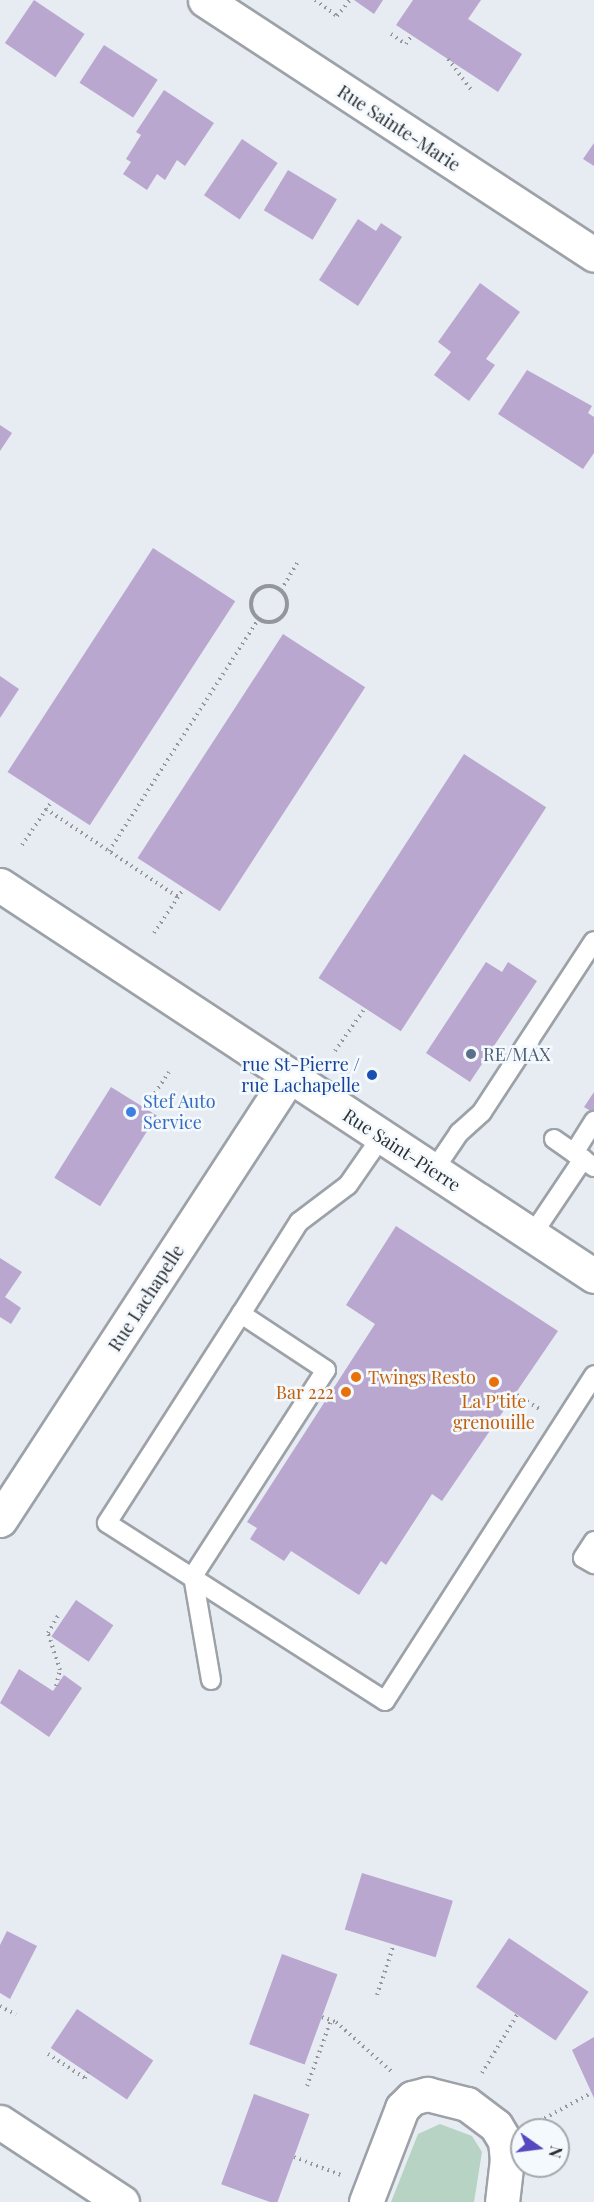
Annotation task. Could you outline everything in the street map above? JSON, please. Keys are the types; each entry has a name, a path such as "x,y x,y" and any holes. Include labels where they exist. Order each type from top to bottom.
{"street":[{"name":"Rue Sainte-Marie","path":"206,0 594,255"},
{"name":"Rue Saint-Pierre","path":"0,885 594,1276"},
{"name":"Rue Lachapelle","path":"0,1520 290,1075"},
{"path":"368,2194 396,2120 406,2102 417,2095 463,2103 484,2114 505,2140 507,2178 502,2202"},
{"path":"0,2122 122,2202"}],"lane":[{"path":"434,1170 459,1133 482,1112 594,941"},
{"path":"532,1235 586,1159 594,1121"},
{"path":"382,1136 348,1185 299,1222 107,1523 385,1701 594,1375"},
{"path":"554,1139 586,1159"},
{"path":"212,1680 193,1576 326,1370 241,1314"},
{"path":"594,1541 583,1558 594,1564"}],"path":[{"path":"315,0 337,16 350,0"},
{"path":"391,34 406,44 412,35"},
{"path":"448,59 472,91"},
{"path":"281,590 299,560"},
{"path":"264,586 281,590 287,600 285,612 270,622 259,618 252,603 255,593 264,586"},
{"path":"109,851 259,618"},
{"path":"22,845 52,801"},
{"path":"46,809 178,897"},
{"path":"154,933 184,888"},
{"path":"334,1051 365,1008"},
{"path":"145,1108 169,1072"},
{"path":"56,1686 60,1670 48,1633 58,1616"},
{"path":"377,1995 394,1944"},
{"path":"0,2006 16,2015"},
{"path":"463,2103 517,2015"},
{"path":"322,2017 331,2020 417,2095"},
{"path":"307,2086 331,2020"},
{"path":"48,2054 85,2078 88,2072"},
{"path":"546,2118 591,2093"},
{"path":"294,2157 368,2194"}],"green space":[{"path":"440,2124 472,2136 482,2152 474,2202 391,2202 418,2134"}],"building":[{"path":"34,0 85,34 55,77 5,43"},
{"path":"354,0 383,0 374,14"},
{"path":"413,0 481,0 468,19 522,54 498,92 396,25"},
{"path":"104,45 158,80 133,118 79,83"},
{"path":"164,90 214,123 185,166 177,160 165,180 157,174 147,190 123,174 131,162 126,159 141,135 136,132"},
{"path":"242,139 278,163 240,219 204,195"},
{"path":"594,143 594,166 583,159"},
{"path":"288,170 337,199 313,240 264,210"},
{"path":"358,219 376,231 381,223 402,237 358,306 319,280"},
{"path":"480,283 520,312 486,359 495,365 469,401 434,375 451,352 438,342"},
{"path":"527,370 592,406 588,413 594,417 594,453 583,469 498,414"},
{"path":"0,425 12,433 0,451"},
{"path":"153,548 235,601 90,825 8,772"},
{"path":"283,634 365,687 220,911 138,858"},
{"path":"0,676 19,689 0,718"},
{"path":"464,754 546,807 401,1031 319,978"},
{"path":"486,962 502,972 508,962 537,981 470,1082 426,1053"},
{"path":"111,1087 157,1116 100,1206 54,1178"},
{"path":"594,1092 594,1113 584,1107"},
{"path":"396,1226 558,1331 442,1501 432,1494 386,1565 381,1561 359,1595 291,1551 284,1561 250,1539 257,1528 247,1522 375,1324 346,1305"},
{"path":"0,1258 22,1272 5,1297 21,1308 11,1324 0,1317"},
{"path":"76,1600 113,1625 89,1662 51,1636"},
{"path":"19,1669 53,1691 64,1675 82,1688 49,1737 0,1703"},
{"path":"362,1873 453,1901 436,1957 345,1929"},
{"path":"7,1931 37,1946 10,1999 0,1993 0,1945"},
{"path":"509,1938 589,1992 556,2041 476,1987"},
{"path":"282,1954 337,1974 305,2064 249,2044"},
{"path":"77,2009 153,2060 127,2099 51,2048"},
{"path":"594,2037 594,2098 572,2050"},
{"path":"254,2094 309,2114 277,2202 270,2202 221,2184"}],"place":[{"name":"RE/MAX","path":"471,1054"},
{"name":"rue St-Pierre / rue Lachapelle","path":"372,1075"},
{"name":"Stef Auto Service","path":"131,1112"},
{"name":"Twings Resto","path":"356,1377"},
{"name":"La P'tite grenouille","path":"494,1382"},
{"name":"Bar 222","path":"346,1392"}]}
